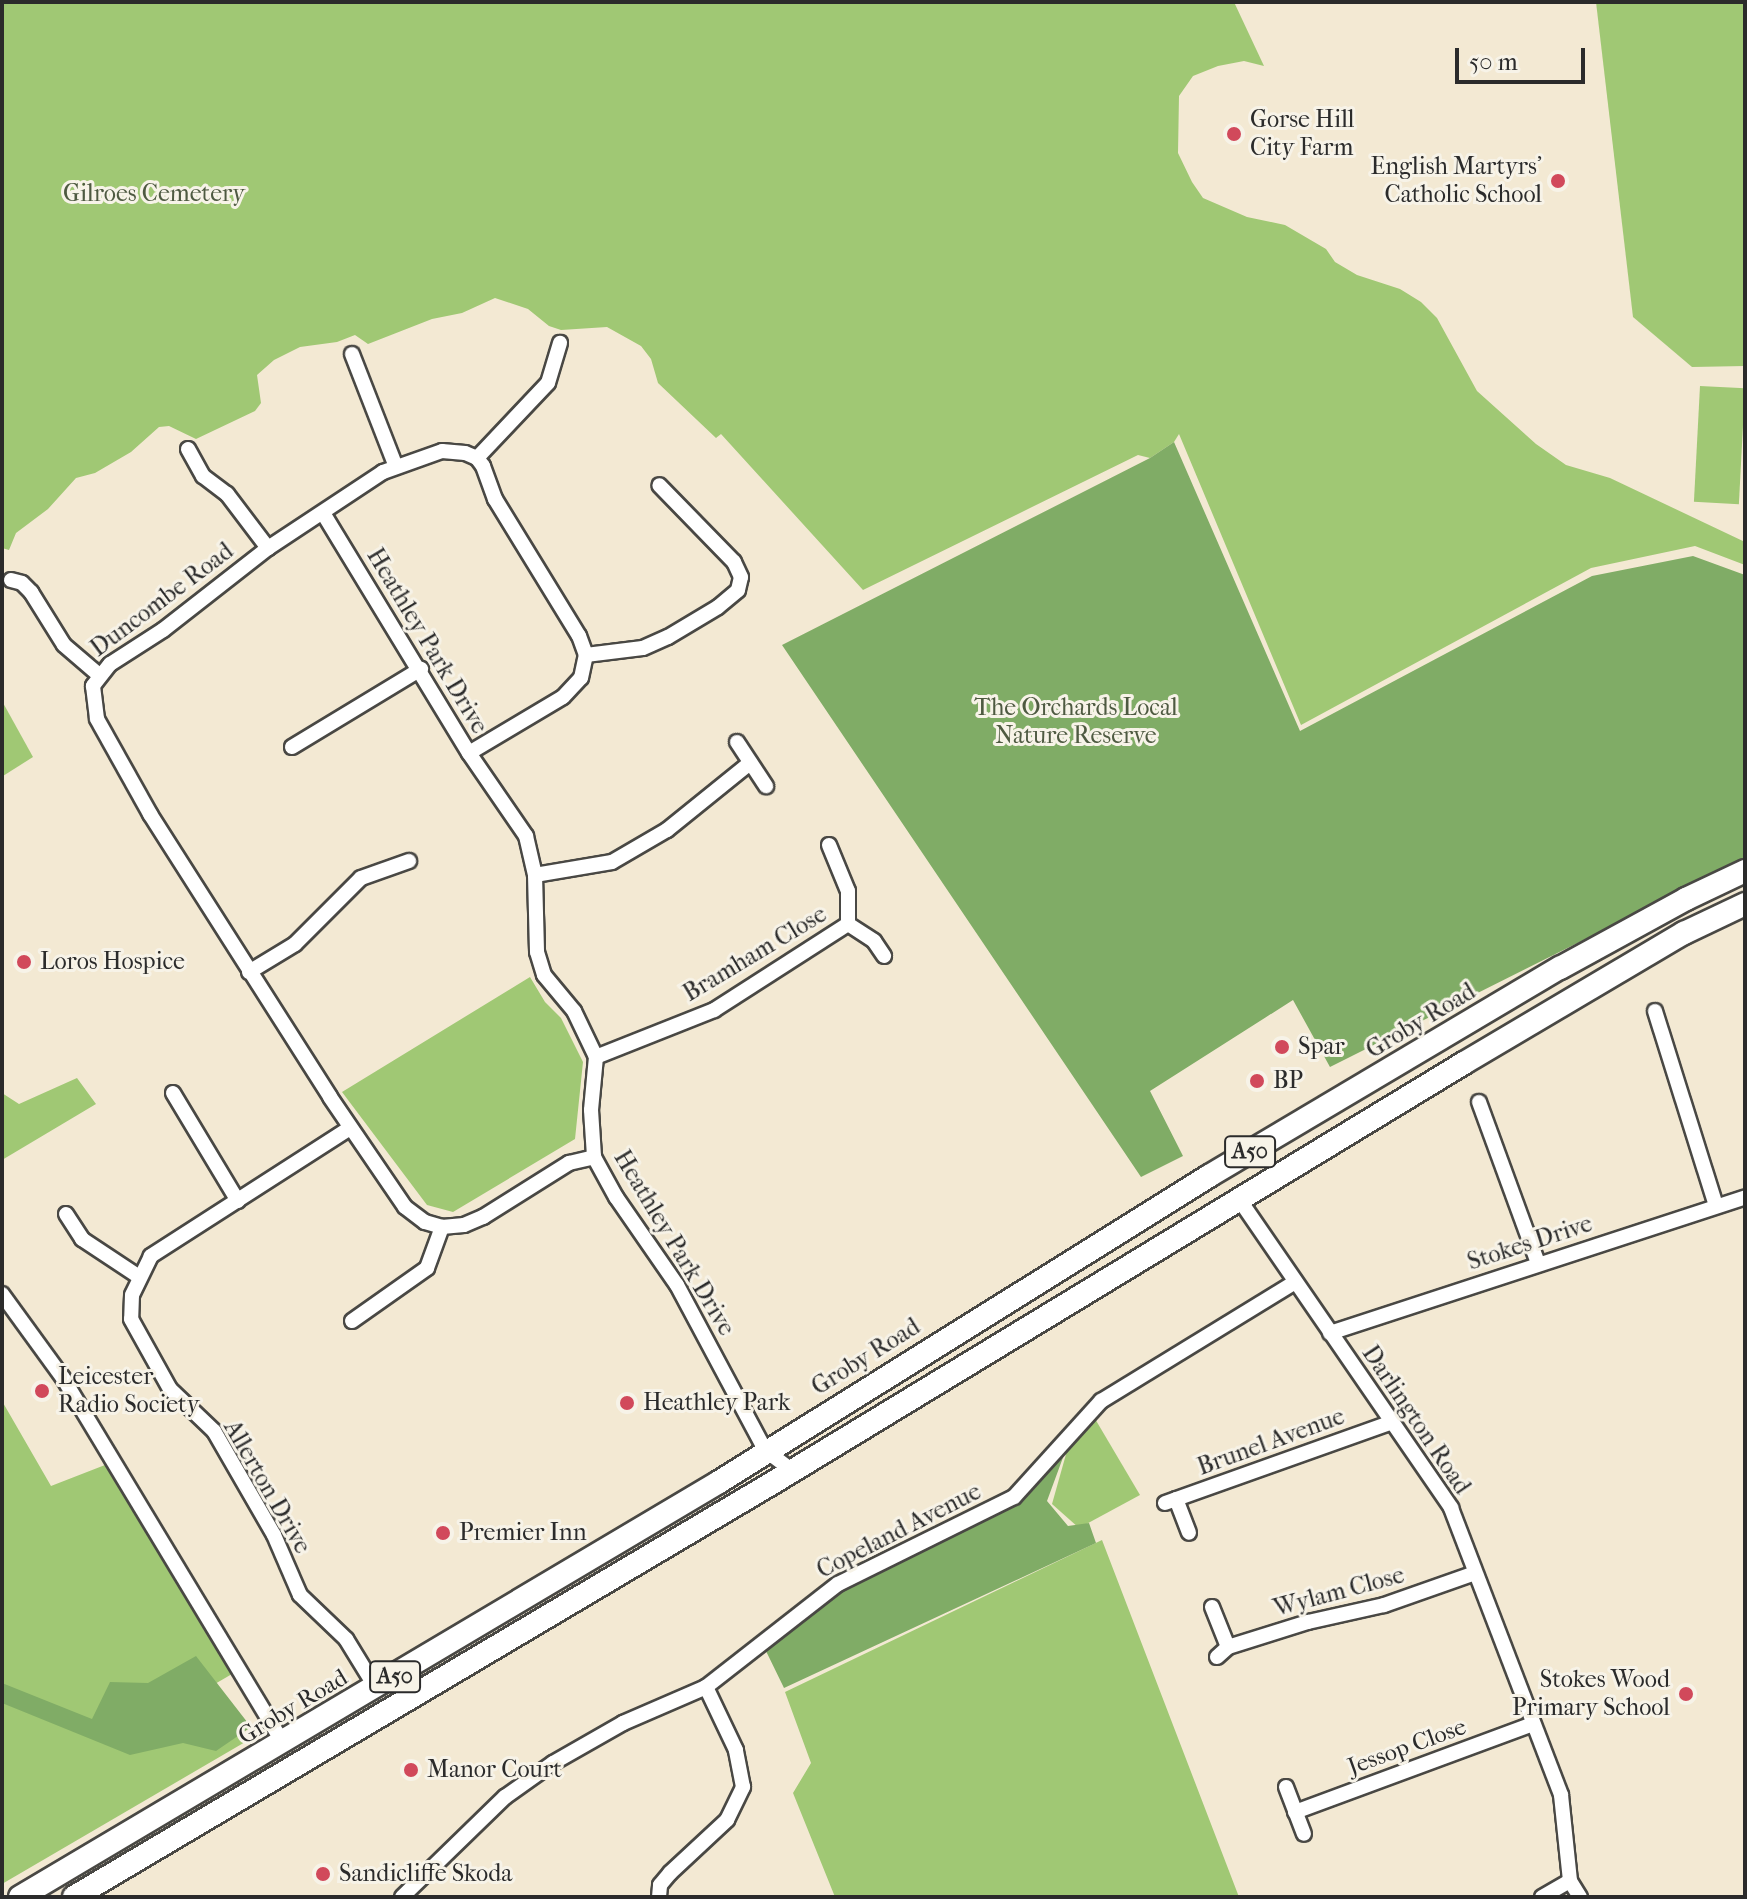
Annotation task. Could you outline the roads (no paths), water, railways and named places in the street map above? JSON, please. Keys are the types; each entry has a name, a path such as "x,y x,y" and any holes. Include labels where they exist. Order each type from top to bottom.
{"main road":[{"name":"Groby Road","path":"20,1897 376,1688 1209,1176 1560,968 1686,899 1745,871"},
{"name":"Groby Road","path":"74,1897 602,1581 793,1471 1684,933 1745,904"}],"street":[{"path":"469,753 563,697 581,678 586,655 579,636 495,499 477,458 548,383 560,343"},
{"path":"352,354 396,467"},
{"path":"188,449 203,476 227,494 268,548"},
{"name":"Duncombe Road","path":"442,1227 425,1222 405,1207 249,972 102,729 93,698 93,686 99,675 268,548 396,467 442,451 477,458"},
{"path":"586,655 643,648 718,607 738,590 741,577 734,562 659,485"},
{"name":"Heathley Park Drive","path":"323,513 421,669 469,753 526,836 535,875 537,952 544,975 574,1011 596,1057 591,1110 594,1157 616,1197 683,1296 765,1450 793,1471"},
{"path":"11,580 22,583 31,592 64,645 99,675"},
{"path":"292,747 421,669"},
{"path":"737,742 766,786"},
{"path":"535,875 612,862 667,830 750,763"},
{"path":"829,845 848,891 848,924 874,941 884,956"},
{"path":"249,972 295,944 361,878 409,861"},
{"name":"Bramham Close","path":"596,1057 714,1010 848,924"},
{"path":"1655,1011 1716,1206"},
{"path":"173,1093 238,1201"},
{"path":"1479,1102 1538,1263"},
{"path":"66,1214 82,1239 138,1276 151,1256 350,1128"},
{"path":"352,1321 427,1268 442,1227 464,1225 483,1217 569,1163 594,1157"},
{"name":"Stokes Drive","path":"1330,1333 1745,1197"},
{"name":"Darlington Road","path":"1239,1199 1451,1508 1561,1795 1570,1881 1580,1897"},
{"name":"Allerton Drive","path":"138,1276 132,1295 131,1319 170,1389 214,1431 274,1535 300,1595 346,1639 376,1688"},
{"name":"Copeland Avenue","path":"402,1897 505,1797 553,1763 623,1723 706,1687 838,1584 1014,1497 1101,1401 1295,1282"},
{"path":"2,1294 63,1378 283,1743"},
{"name":"Brunel Avenue","path":"1189,1533 1171,1501 1392,1422"},
{"name":"Wylam Close","path":"1212,1607 1223,1652 1308,1622 1384,1605 1475,1573"},
{"path":"659,1897 660,1885 670,1873 727,1820 743,1787 736,1750 706,1687"},
{"name":"Jessop Close","path":"1295,1812 1533,1724"},
{"path":"1286,1787 1304,1834"},
{"path":"1542,1897 1570,1881"}],"place":[{"name":"Gorse Hill City Farm","path":"1234,134"},
{"name":"English Martyrs' Catholic School","path":"1558,181"},
{"name":"Loros Hospice","path":"24,962"},
{"name":"Spar","path":"1282,1047"},
{"name":"BP","path":"1257,1081"},
{"name":"Leicester Radio Society","path":"42,1391"},
{"name":"Heathley Park","path":"627,1403"},
{"name":"Premier Inn","path":"443,1533"},
{"name":"Stokes Wood Primary School","path":"1686,1694"},
{"name":"Manor Court","path":"411,1770"},
{"name":"Sandicliffe Skoda","path":"323,1874"}],"park label":[{"name":"Gilroes Cemetery","path":"154,194"},
{"name":"The Orchards Local Nature Reserve","path":"1076,722"}]}
